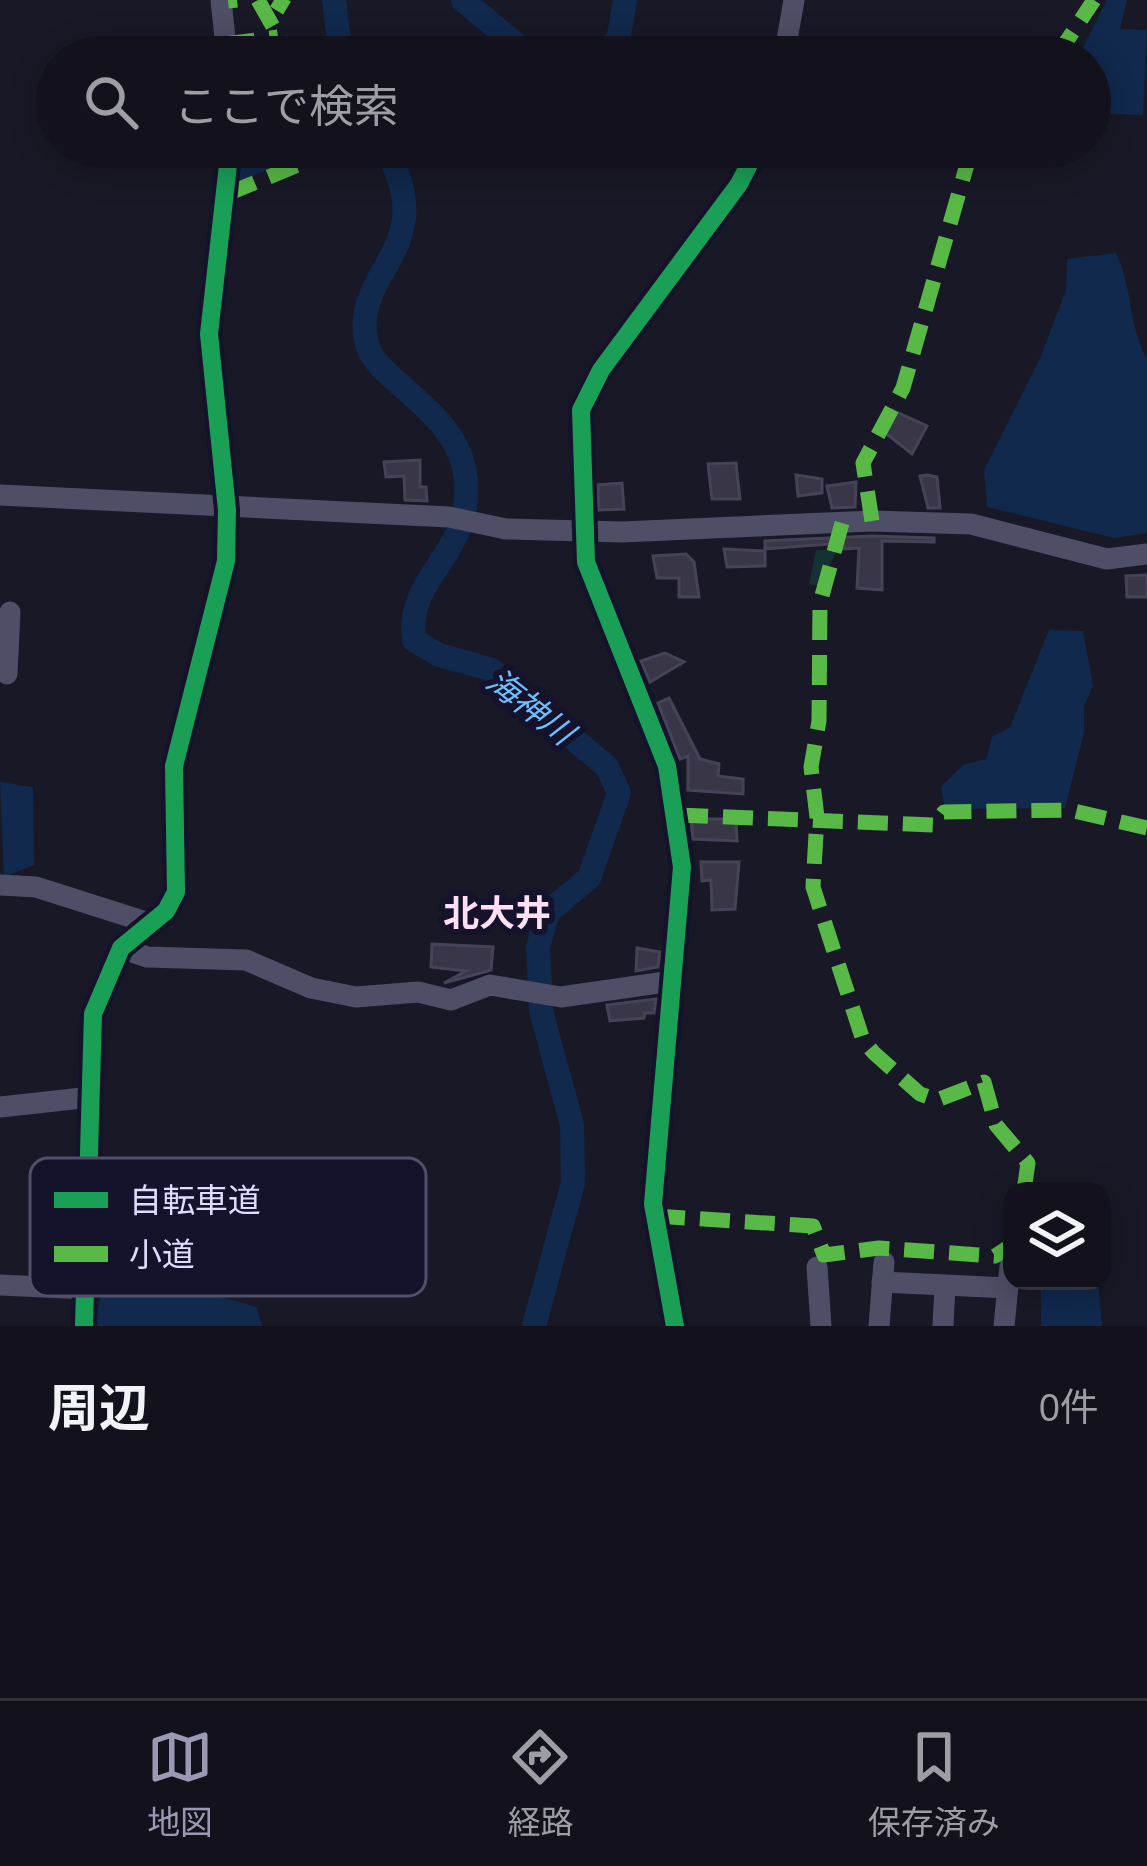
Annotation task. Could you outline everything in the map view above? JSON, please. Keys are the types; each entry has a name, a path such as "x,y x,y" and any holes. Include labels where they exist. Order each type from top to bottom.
{"street":[{"path":"221,0 225,36"},
{"path":"788,36 794,0"},
{"path":"91,1158 93,1014 122,948 146,922 166,911 176,892 174,766 219,595 227,510 209,334 228,168"},
{"path":"675,1326 653,1204 682,867 678,815 667,766 592,581 584,531 581,410 601,370 747,168"},
{"path":"0,494 227,510 449,517 584,531 872,520 951,523 1107,559 1147,554"},
{"path":"10,612 11,676"},
{"path":"0,886 36,887 146,922"},
{"path":"122,948 147,957 246,960 311,988 356,997 418,992 451,1000 490,985 553,997 672,981"},
{"path":"0,1107 92,1096"},
{"path":"817,1267 820,1326"},
{"path":"879,1326 883,1272 945,1285 1003,1288"},
{"path":"943,1326 945,1285"},
{"path":"0,1286 30,1287"},
{"path":"1004,1326 1008,1290"},
{"path":"84,1326 88,1296"}],"green space":[{"path":"837,549 821,586 809,584 816,550"}],"water":[{"path":"1107,0 1127,0 1120,29 1147,30 1143,115 1111,114 1111,36 1089,36"},
{"path":"240,168 272,168 239,182"},
{"path":"1116,253 1147,359 1147,533 1114,538 987,507 984,470 1041,356 1066,290 1067,259"},
{"path":"1049,630 1083,631 1093,686 1084,706 1084,733 1065,808 945,809 941,787 963,765 986,759 992,737 1010,727"},
{"path":"0,782 33,787 34,865 4,877"},
{"path":"1041,1290 1099,1290 1102,1326 1041,1326"},
{"path":"100,1296 218,1296 257,1307 262,1326 95,1326"}],"building":[{"path":"892,410 927,426 912,454 883,431"},
{"path":"420,460 420,487 426,487 427,501 405,500 404,476 386,477 384,462"},
{"path":"736,463 740,499 712,499 708,464"},
{"path":"796,475 822,479 822,493 798,496"},
{"path":"920,476 937,477 940,508 928,508"},
{"path":"856,482 855,507 832,508 827,486"},
{"path":"622,483 624,509 599,510 598,485"},
{"path":"934,538 934,542 882,541 882,590 857,588 859,548 843,549 843,543 765,549 765,541"},
{"path":"724,549 765,551 765,566 727,567"},
{"path":"686,554 694,562 699,597 679,597 679,578 657,578 653,556"},
{"path":"1147,575 1147,597 1127,597 1126,576"},
{"path":"665,653 684,662 650,682 641,661"},
{"path":"669,698 700,759 719,764 718,776 743,779 743,794 688,790 688,756 680,759 658,703"},
{"path":"691,819 736,819 737,841 693,839"},
{"path":"701,862 739,862 735,909 712,910 711,880 702,881"},
{"path":"432,944 493,947 491,970 444,983 466,971 431,967"},
{"path":"637,948 660,952 658,967 636,971"},
{"path":"656,999 654,1013 645,1013 644,1018 610,1021 607,1005"}],"waterway":[{"name":"海神川","path":"334,0 338,36"},
{"name":"海神川","path":"463,0 506,36"},
{"name":"海神川","path":"618,36 625,0"},
{"name":"海神川","path":"394,168 404,211 400,235 370,297 367,344 386,372 450,435 466,481 459,529 419,598 414,640 439,655 490,669 607,767 619,793 589,878 548,912 538,947 541,1011 572,1125 573,1183 534,1326"}],"marked path":[{"path":"228,1 237,0"},
{"path":"258,0 278,36"},
{"path":"274,0 287,8"},
{"path":"1070,36 1094,0"},
{"path":"227,194 291,168"},
{"path":"872,521 863,463 903,388 966,168"},
{"path":"842,523 820,603 819,721 811,767 817,817 813,887 863,1040 920,1094 937,1100 984,1082 996,1125 1028,1163 1025,1182"},
{"path":"678,815 934,825 944,812 1070,810 1147,828"},
{"path":"655,1216 813,1226 824,1255 879,1248 995,1256 1003,1251"}],"cycle path":[{"path":"89,1158 93,1014 121,948 166,911 176,892 174,766 226,561 227,510 209,334 228,168"},
{"path":"675,1326 653,1204 682,867 667,766 586,562 581,410 601,370 747,168"},
{"path":"84,1326 85,1296"}],"district":[{"name":"北大井","path":"497,912"}]}
